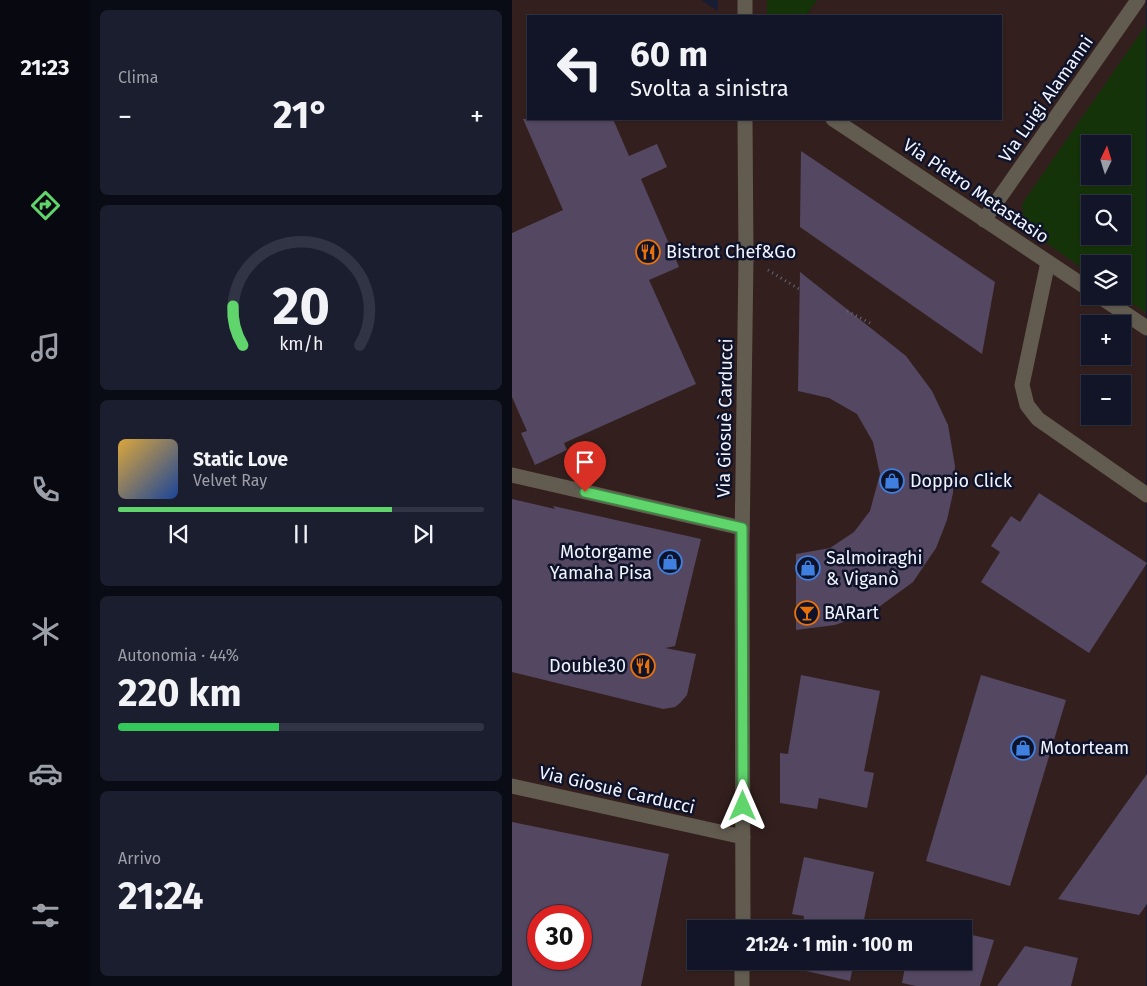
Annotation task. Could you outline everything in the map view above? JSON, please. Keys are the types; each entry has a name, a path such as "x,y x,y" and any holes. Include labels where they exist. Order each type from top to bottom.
{"street":[{"path":"745,0 745,15"},
{"name":"Via Luigi Alamanni","path":"984,220 1138,0"},
{"name":"Via Giosuè Carducci","path":"743,920 742,528 746,258 745,120"},
{"name":"Via Pietro Metastasio","path":"834,120 1081,284"},
{"name":"Via Pietro Metastasio","path":"1048,262 1022,385 1027,405 1038,419 1146,495"},
{"path":"1112,305 1146,328"},
{"path":"512,475 742,528"},
{"name":"Via Giosuè Carducci","path":"512,786 743,838"},
{"path":"742,970 742,986"}],"path":[{"path":"746,258 799,289"},
{"path":"847,311 870,323"}],"shaded area":[{"path":"512,0 701,0 718,11 718,0 767,0 767,15 527,15 527,120 1002,120 1002,15 807,15 817,0 1146,0 1146,986 512,986"}],"green space":[{"path":"767,0 817,0 807,15 767,15"},
{"path":"1146,25 1146,313 1131,302 1131,255 1081,255 1081,267 1025,228 1022,204"}],"building":[{"path":"523,119 613,120 629,156 657,144 667,167 641,179 679,267 649,280 696,384 564,443 567,450 535,465 521,433 527,431 512,397 512,233 563,210"},
{"path":"801,151 995,282 982,354 800,227"},
{"path":"800,272 906,356 932,391 948,425 955,466 953,493 947,520 936,548 913,582 872,612 835,625 796,630 796,554 830,548 854,532 870,511 880,474 873,442 857,414 829,398 798,391"},
{"path":"1039,493 1147,563 1089,653 981,582 1000,552 991,546 1011,516 1020,522"},
{"path":"512,499 555,509 553,506 701,539 675,646 665,648 696,654 687,695 680,703 675,707 663,709 512,672"},
{"path":"801,675 880,691 864,771 874,773 867,808 819,798 817,809 780,803 780,753 788,754"},
{"path":"981,675 1066,700 1010,886 926,861"},
{"path":"1147,774 1147,904 1139,915 1058,899"},
{"path":"512,822 669,854 641,986 512,986"},
{"path":"804,857 874,872 864,920 803,920 804,916 792,914"},
{"path":"972,935 994,940 980,986 916,986 902,983 904,970 972,970"},
{"path":"1025,946 1078,958 1071,986 997,986"},
{"path":"802,970 852,970 850,981"}],"place":[{"name":"Bistrot Chef&Go","path":"648,252"},
{"name":"Doppio Click","path":"892,481"},
{"name":"Motorgame Yamaha Pisa","path":"670,562"},
{"name":"Salmoiraghi & Viganò","path":"808,568"},
{"name":"BARart","path":"807,613"},
{"name":"Double30","path":"643,666"},
{"name":"Motorteam","path":"1023,748"}],"route":[{"path":"585,492 742,528 743,806"}]}
